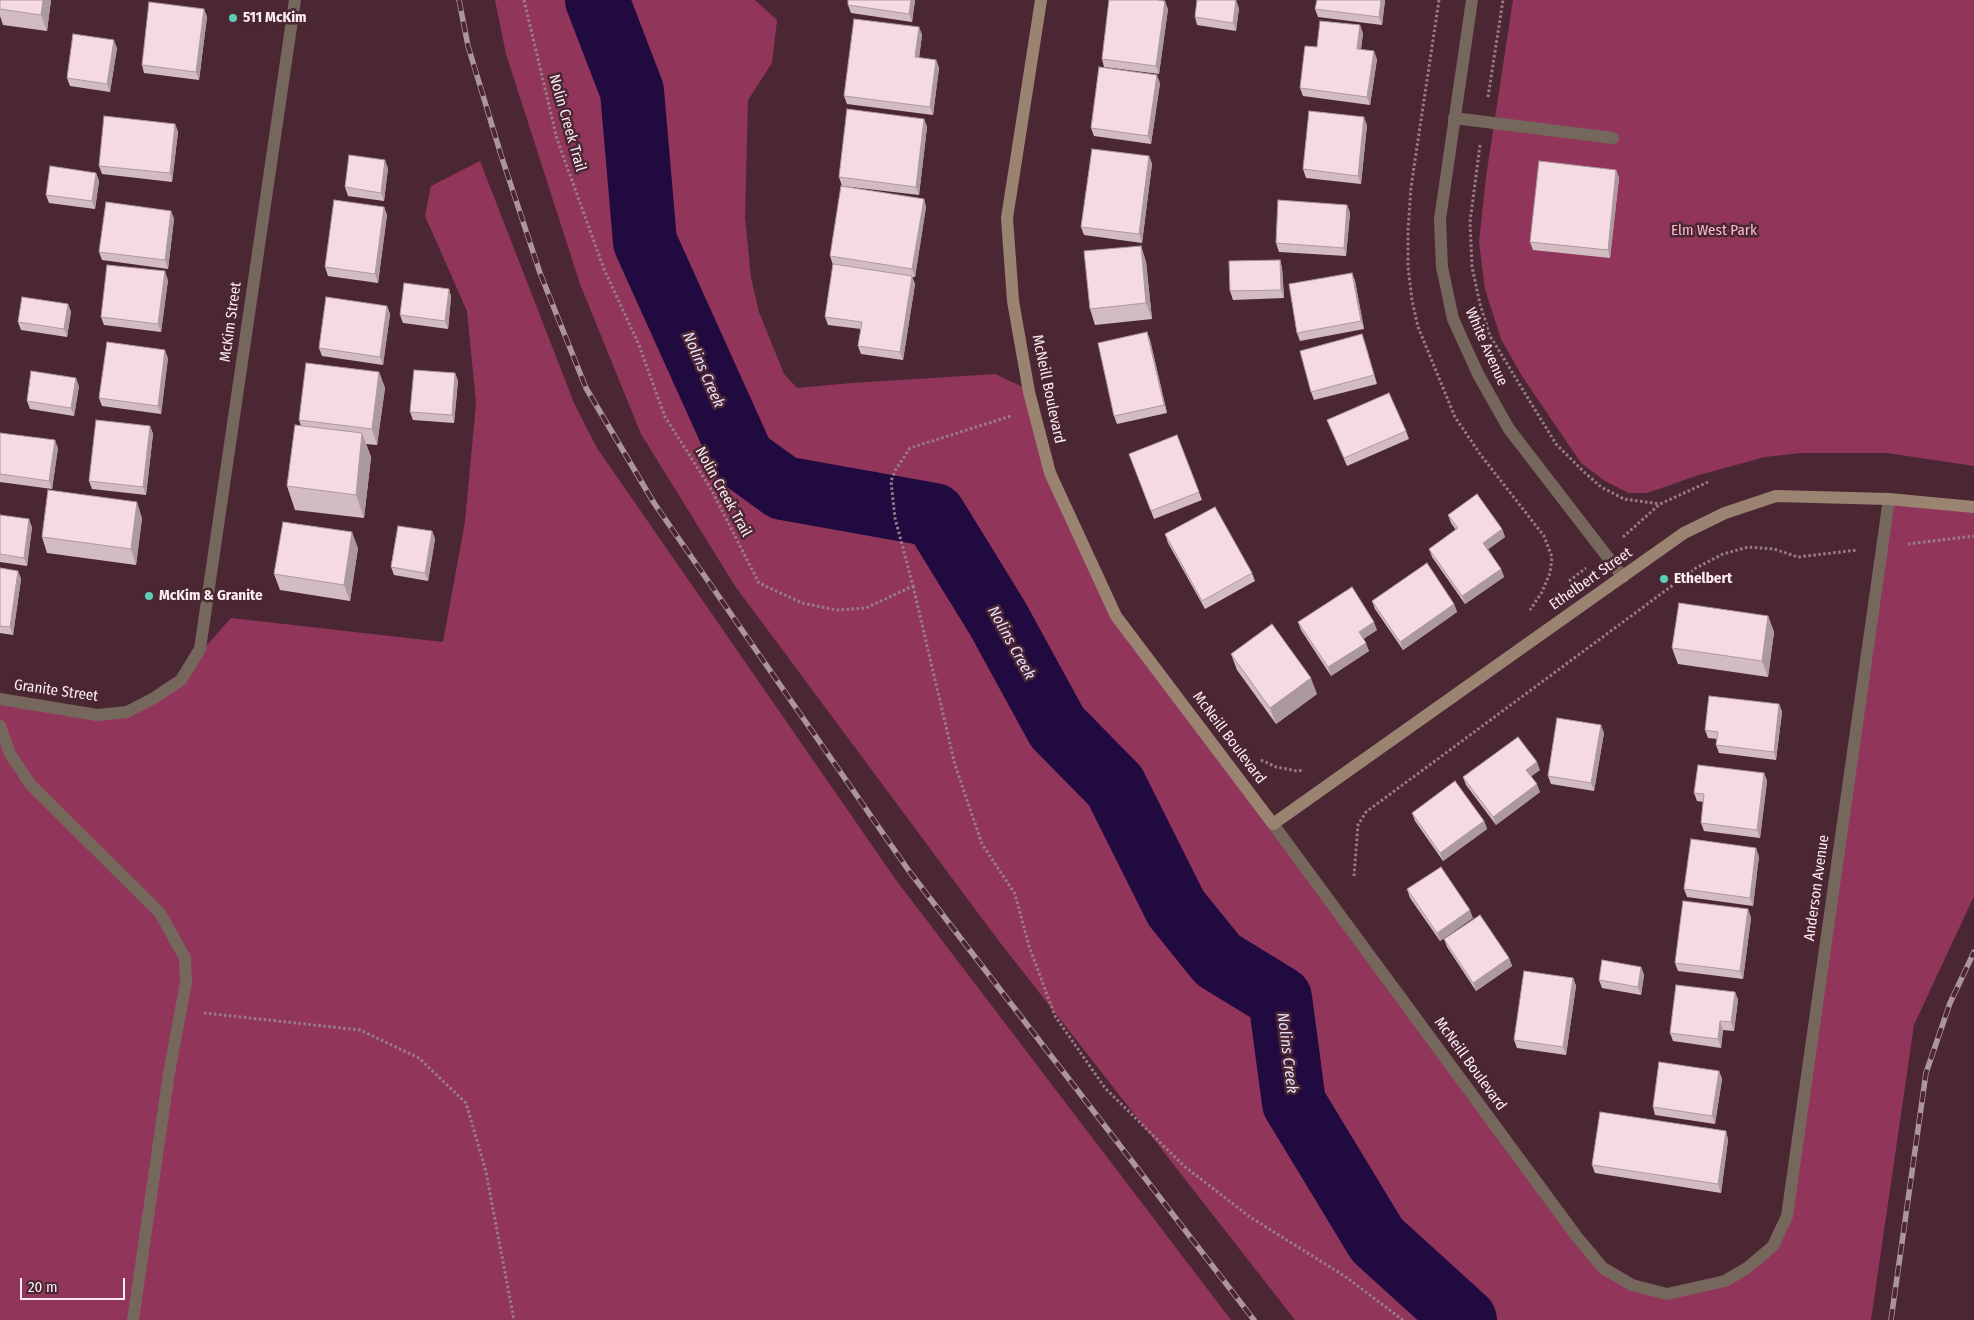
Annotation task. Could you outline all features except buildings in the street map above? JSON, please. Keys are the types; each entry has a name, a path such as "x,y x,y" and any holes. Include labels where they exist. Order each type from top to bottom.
{"street":[{"name":"McKim Street","path":"200,649 295,0"},
{"name":"McNeill Boulevard","path":"1041,0 1007,218 1014,301 1033,409 1050,473 1116,616 1273,824 1577,1237 1602,1268 1632,1285 1667,1294 1725,1281 1746,1268"},
{"name":"White Avenue","path":"1472,0 1440,219 1442,267 1453,319 1478,374 1509,429 1623,577"},
{"path":"1454,118 1612,138"},
{"name":"Ethelbert Street","path":"1273,824 1684,533 1725,513 1776,496 1889,499 1974,507"},
{"name":"Anderson Avenue","path":"1746,1268 1773,1246 1786,1216 1889,499"},
{"name":"Granite Street","path":"0,699 97,715 127,712 154,698 181,680 200,649"},
{"path":"0,726 10,754 31,785 160,913 186,958 186,982 179,1010 133,1320"}],"path":[{"name":"Nolin Creek Trail","path":"524,0 557,139 604,269 638,345 665,417 711,489 759,583 802,603 837,610 866,608 913,586"},
{"path":"1503,0 1484,122 1471,231 1472,267 1480,304 1490,336 1556,444 1602,487 1624,499 1660,504"},
{"path":"1033,409 910,448 896,469 891,482 898,533 913,586 955,765 982,844 1015,894 1029,946 1055,1016 1105,1088 1184,1166 1250,1217 1346,1277 1403,1320"},
{"path":"1566,584 1605,553 1660,504 1708,482"},
{"path":"1354,876 1358,825 1366,812 1696,568 1723,554 1748,547 1774,549 1798,557 1974,536"},
{"path":"1526,615 1542,603"},
{"path":"1261,760 1276,767 1296,771 1306,769"},
{"path":"179,1010 360,1030 419,1058 466,1103 486,1172 514,1320"}],"green space":[{"path":"495,0 755,0 777,20 772,63 748,100 745,217 751,278 759,312 784,374 797,388 995,374 1031,391 1053,471 1120,614 1604,1265 1633,1283 1666,1291 1724,1278 1771,1243 1785,1215 1886,501 1974,511 1974,896 1914,1025 1871,1320 1295,1320 995,936 735,586 641,434 580,284 506,54"},
{"name":"Elm West Park","path":"1513,0 1974,0 1974,466 1887,453 1801,453 1765,457 1699,475 1647,493 1629,493 1605,481 1581,463 1522,376 1501,339 1485,289 1479,242 1486,177"},
{"path":"480,161 574,403 597,448 896,880 1231,1320 0,1320 0,702 99,718 158,700 231,618 443,642 465,522 476,403 467,311 425,216 431,186"}],"waterway":[{"name":"Nolins Creek","path":"597,0 632,91 645,242 743,459 783,488 934,515 998,619 1057,727 1115,786 1176,908 1218,960 1280,998 1294,1103 1377,1240 1465,1320"}],"railway":[{"path":"459,0 468,46 540,273 586,388 654,503 909,871 1254,1320"},
{"path":"1891,1320 1926,1073 1950,1003 1974,952"}],"place":[{"name":"511 McKim","path":"233,18"},
{"name":"Ethelbert","path":"1664,579"},
{"name":"McKim & Granite","path":"149,596"}]}
